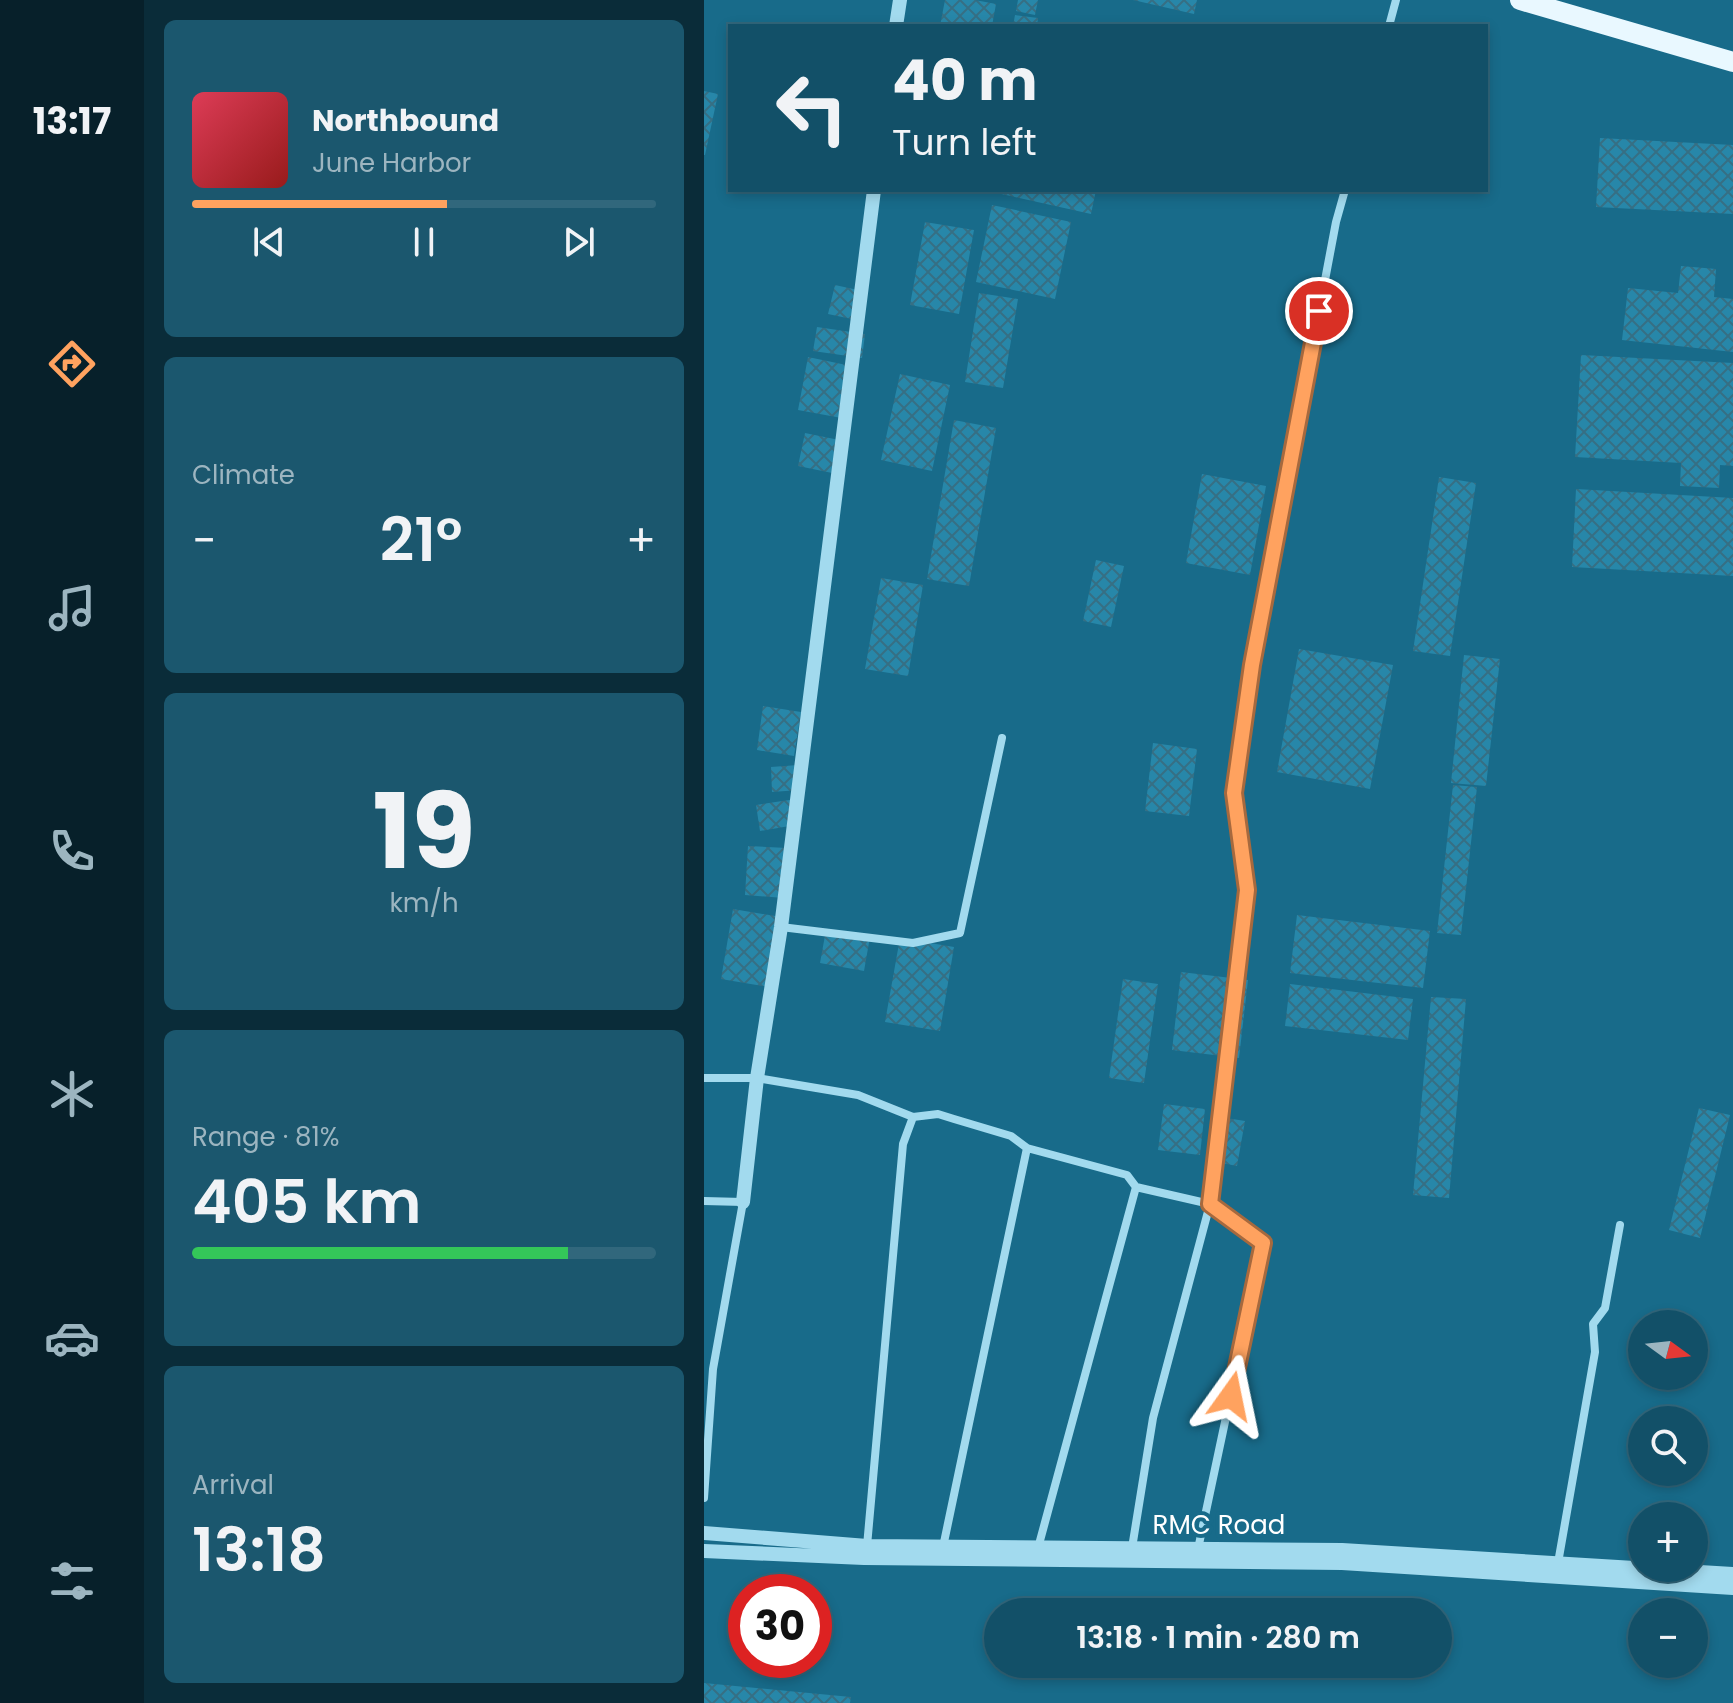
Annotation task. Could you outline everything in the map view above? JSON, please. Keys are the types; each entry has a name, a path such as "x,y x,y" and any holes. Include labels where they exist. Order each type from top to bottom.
{"main road":[{"path":"1520,0 1733,62"}],"street":[{"path":"896,24 900,0"},
{"path":"1390,24 1396,0"},
{"path":"704,1498 713,1369 743,1202 757,1078 781,927 874,192"},
{"path":"1132,1548 1153,1418 1210,1204 1247,890 1234,793 1255,649 1336,222 1344,192"},
{"path":"781,927 913,943 960,933 1002,738"},
{"path":"704,1078 757,1078 858,1095 913,1117 938,1114 1011,1136 1027,1148 1127,1175 1136,1187 1210,1204 1263,1243 1198,1549"},
{"path":"867,1546 903,1144 913,1117"},
{"path":"943,1547 1027,1148"},
{"path":"1038,1548 1136,1187"},
{"path":"704,1201 743,1202"},
{"path":"1558,1563 1595,1352 1593,1324 1605,1308 1620,1225"},
{"name":"RMC Road","path":"704,1533 867,1546 1342,1550 1733,1574"},
{"name":"RMC Road","path":"704,1551 864,1558 1342,1563 1733,1588"}],"building":[{"path":"945,0 996,4 992,24 940,24"},
{"path":"1018,0 1038,0 1035,15 1016,11"},
{"path":"1133,0 1197,0 1194,14"},
{"path":"1015,15 1038,18 1037,24 1013,24"},
{"path":"704,91 718,94 705,155 704,155"},
{"path":"1600,138 1733,145 1733,214 1596,207"},
{"path":"993,192 1096,192 1091,214"},
{"path":"992,205 1071,222 1055,299 976,282"},
{"path":"925,222 974,230 959,314 910,305"},
{"path":"1681,266 1716,269 1714,297 1733,299 1733,352 1622,340 1628,288 1678,293"},
{"path":"835,285 867,292 861,321 828,314"},
{"path":"979,293 1018,299 1003,388 965,382"},
{"path":"817,327 865,334 862,358 813,351"},
{"path":"1581,355 1733,363 1733,466 1720,465 1719,488 1680,486 1681,463 1575,457"},
{"path":"808,357 856,367 847,419 798,410"},
{"path":"900,374 950,385 932,471 881,460"},
{"path":"954,420 996,428 969,586 927,579"},
{"path":"805,433 849,442 842,475 798,466"},
{"path":"1202,474 1266,486 1250,575 1186,563"},
{"path":"1439,477 1476,483 1450,656 1413,651"},
{"path":"1576,489 1733,498 1733,576 1572,567"},
{"path":"1096,560 1124,566 1111,627 1083,621"},
{"path":"881,578 923,585 908,676 865,669"},
{"path":"1299,649 1393,665 1370,789 1277,772"},
{"path":"1464,655 1500,659 1486,786 1451,783"},
{"path":"763,706 801,712 794,756 757,750"},
{"path":"1153,743 1197,749 1189,816 1145,811"},
{"path":"798,765 799,790 772,792 771,767"},
{"path":"1453,785 1477,787 1461,935 1437,933"},
{"path":"796,799 801,824 760,831 756,805"},
{"path":"748,846 787,848 784,898 745,895"},
{"path":"733,909 781,917 769,987 721,979"},
{"path":"1297,915 1430,931 1423,988 1290,973"},
{"path":"826,930 870,937 864,971 820,963"},
{"path":"900,938 954,947 940,1031 885,1022"},
{"path":"1181,972 1248,980 1239,1058 1172,1050"},
{"path":"1123,979 1158,984 1144,1083 1109,1078"},
{"path":"1290,984 1413,999 1408,1040 1285,1026"},
{"path":"1431,997 1466,999 1449,1198 1413,1195"},
{"path":"1164,1104 1205,1109 1200,1155 1158,1150"},
{"path":"1699,1108 1730,1115 1700,1238 1669,1230"},
{"path":"1214,1116 1245,1121 1237,1166 1206,1160"},
{"path":"704,1683 851,1697 850,1703 704,1703"}],"route":[{"path":"1231,1396 1263,1243 1210,1204 1247,890 1234,793 1252,665 1319,311"}]}
